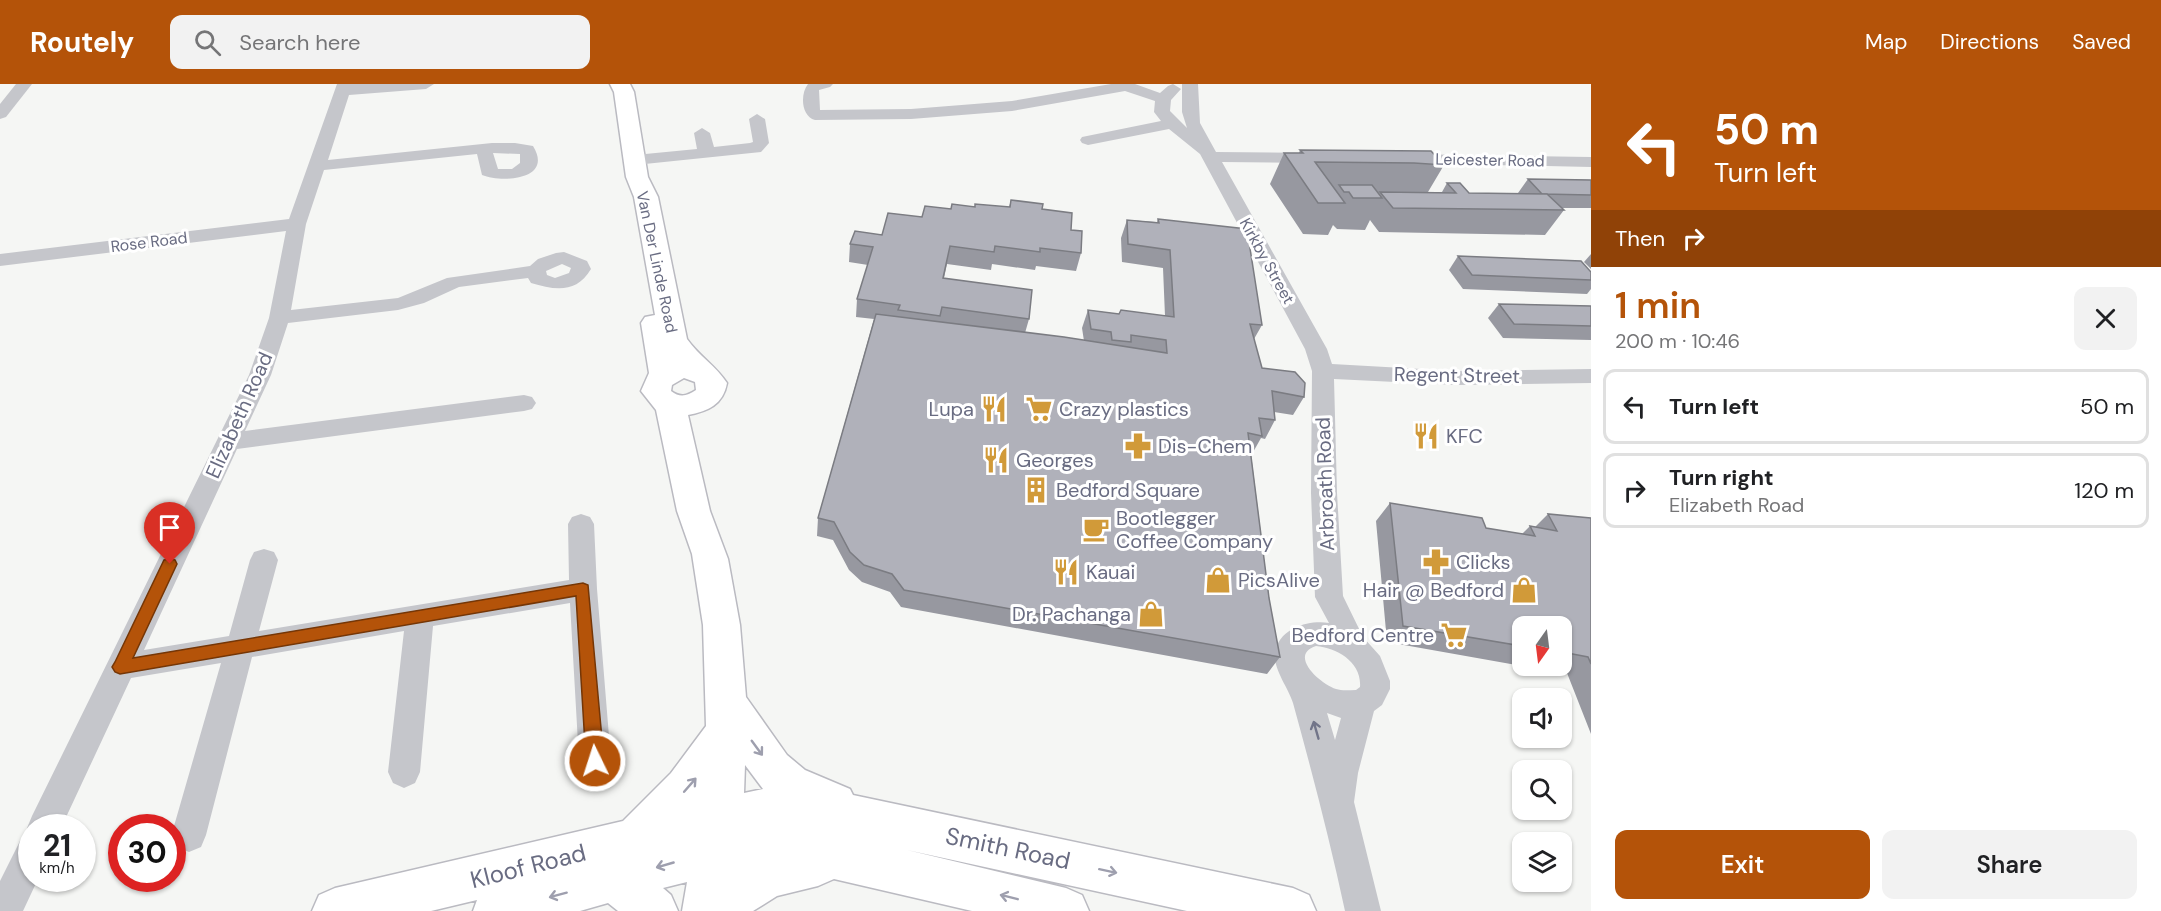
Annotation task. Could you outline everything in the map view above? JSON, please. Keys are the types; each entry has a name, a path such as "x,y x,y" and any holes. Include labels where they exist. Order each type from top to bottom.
{"main road":[{"name":"Van Der Linde Road","path":"623,86 636,169 646,196 673,340 703,386 694,426 708,504 707,543 720,612 725,657 725,716 719,836 705,911"},
{"name":"Van Der Linde Road","path":"636,169 634,197 666,390 679,434 695,515 707,543"},
{"path":"666,390 678,369 703,386"},
{"path":"655,911 624,860 699,774 725,716 772,769 790,785 814,797 897,824"},
{"name":"Smith Road","path":"719,836 762,810 838,813 1293,911"},
{"path":"719,836 853,859 1066,911"},
{"name":"Kloof Road","path":"335,911 624,860 719,836"},
{"path":"719,911 748,885 761,878 799,867 853,859"},
{"name":"Kloof Road","path":"496,911 624,860"}],"street":[{"path":"0,114 24,84"},
{"path":"344,87 426,84"},
{"path":"825,84 814,86 811,90 812,112 815,115 911,114 1012,106 1130,85 1170,92 1190,92"},
{"name":"Elizabeth Road","path":"51,814 260,375 279,318 297,224 344,87"},
{"path":"1170,92 1162,112 1173,125"},
{"name":"Kirkby Street","path":"1190,92 1192,123 1316,348 1323,371"},
{"path":"636,169 707,154 755,148 761,143 757,119"},
{"path":"1088,140 1192,123"},
{"name":"Kirkby Street","path":"1173,125 1208,155"},
{"path":"702,133 707,154"},
{"path":"318,166 484,149"},
{"path":"1208,155 1333,158"},
{"name":"Leicester Road","path":"1389,159 1591,162"},
{"name":"Rose Road","path":"0,260 297,224"},
{"path":"279,318 407,302 462,280 536,271"},
{"name":"Regent Street","path":"1323,371 1457,378 1591,376"},
{"name":"Arbroath Road","path":"1323,371 1324,493 1329,597 1344,624 1351,645"},
{"path":"228,442 524,403"},
{"path":"581,524 583,589 595,761"},
{"path":"189,835 264,560"},
{"path":"120,667 583,589"},
{"path":"1306,635 1329,597"},
{"path":"404,772 420,615"},
{"path":"1303,685 1325,700 1338,704 1361,703 1371,697 1376,688 1376,677 1370,664 1351,645 1328,635 1306,635 1296,640 1290,647 1291,668 1303,685 1339,807 1363,911"},
{"path":"1339,807 1342,773 1361,703"},
{"path":"4,911 18,882"}],"building":[{"path":"1300,150 1431,151 1444,165 1315,162 1345,203 1318,203 1284,153 1303,153"},
{"path":"1528,179 1591,180 1591,195 1542,194"},
{"path":"1447,183 1460,183 1469,193 1547,194 1564,210 1393,208 1380,192 1456,193"},
{"path":"1339,185 1372,185 1382,198 1353,198"},
{"path":"1011,200 1043,204 1042,209 1072,213 1071,230 1082,231 1081,253 1040,248 1040,252 995,246 994,252 950,246 943,278 1032,290 1029,319 942,307 940,316 898,310 900,305 857,299 873,247 850,244 855,231 882,235 888,213 922,217 925,206 951,209 952,204 975,207 975,204 1010,207"},
{"name":"Bedford Square","path":"1158,219 1247,229 1262,325 1250,324 1262,368 1295,372 1305,383 1304,397 1272,391 1275,420 1259,418 1262,436 1248,433 1269,598 1280,657 904,590 892,574 864,565 850,552 834,522 818,518 876,314 1064,337 1167,353 1166,340 1131,335 1131,342 1112,340 1111,332 1091,329 1088,310 1119,314 1121,310 1174,317 1170,250 1128,244 1127,220 1159,223"},
{"path":"1458,256 1581,261 1591,272 1591,280 1472,275"},
{"path":"1499,304 1591,306 1591,326 1514,324"},
{"name":"Bedford Centre","path":"1390,503 1482,518 1486,528 1535,536 1530,526 1557,531 1548,514 1591,518 1591,664 1588,657 1572,654 1572,616 1512,616 1512,644 1403,626"}],"place":[{"name":"Lupa","path":"994,409"},
{"name":"Crazy plastics","path":"1039,409"},
{"name":"KFC","path":"1426,436"},
{"name":"Dis-Chem","path":"1138,446"},
{"name":"Georges","path":"996,460"},
{"name":"Bedford Square","path":"1036,490"},
{"name":"Bootlegger Coffee Company","path":"1096,529"},
{"name":"Clicks","path":"1436,562"},
{"name":"Kauai","path":"1066,572"},
{"name":"PicsAlive","path":"1218,580"},
{"name":"Hair @ Bedford","path":"1524,590"},
{"name":"Dr. Pachanga","path":"1151,614"},
{"name":"Bedford Centre","path":"1454,635"}],"route":[{"path":"170,564 120,667 583,589 595,761"}]}
